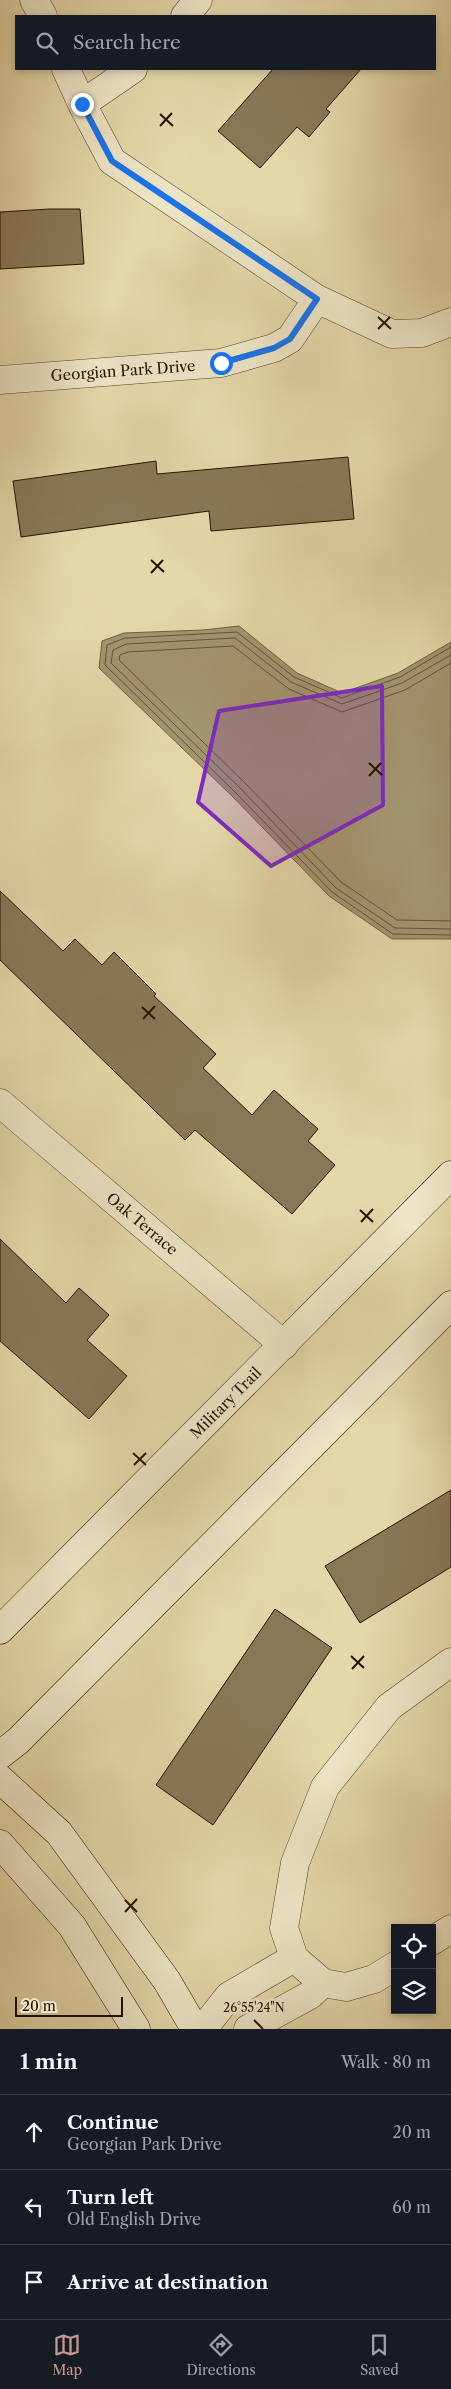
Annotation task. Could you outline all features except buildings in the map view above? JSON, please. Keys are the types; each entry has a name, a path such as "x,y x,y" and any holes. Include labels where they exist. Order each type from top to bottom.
{"street":[{"path":"34,0 42,15"},
{"path":"186,15 198,0"},
{"path":"66,70 112,161 317,299 392,334 422,333 451,322"},
{"path":"82,104 132,70"},
{"name":"Georgian Park Drive","path":"0,380 221,363 274,348 290,339 317,299"},
{"name":"Oak Terrace","path":"0,1103 284,1345"},
{"name":"Military Trail","path":"0,1630 451,1175"},
{"path":"0,1755 18,1741 451,1305"},
{"path":"391,1968 374,1979 346,1987 323,1983 294,1958 284,1928 295,1863 325,1787 389,1707 451,1662"},
{"path":"0,1779 60,1832 167,1981 195,2029"},
{"path":"0,1844 72,1926 136,2029"},
{"path":"436,1938 451,1929"},
{"path":"203,2029 229,1996 294,1958"},
{"path":"248,2029 310,1994 323,1983"}],"highlighted area":[{"path":"382,686 383,805 271,866 198,802 219,711"}],"water":[{"path":"239,626 297,673 342,693 398,673 451,642 451,939 392,939 329,896 232,796 99,668 102,641 124,633 203,630"}],"route":[{"path":"82,104 112,161 317,299 290,339 274,348 221,363"}]}
